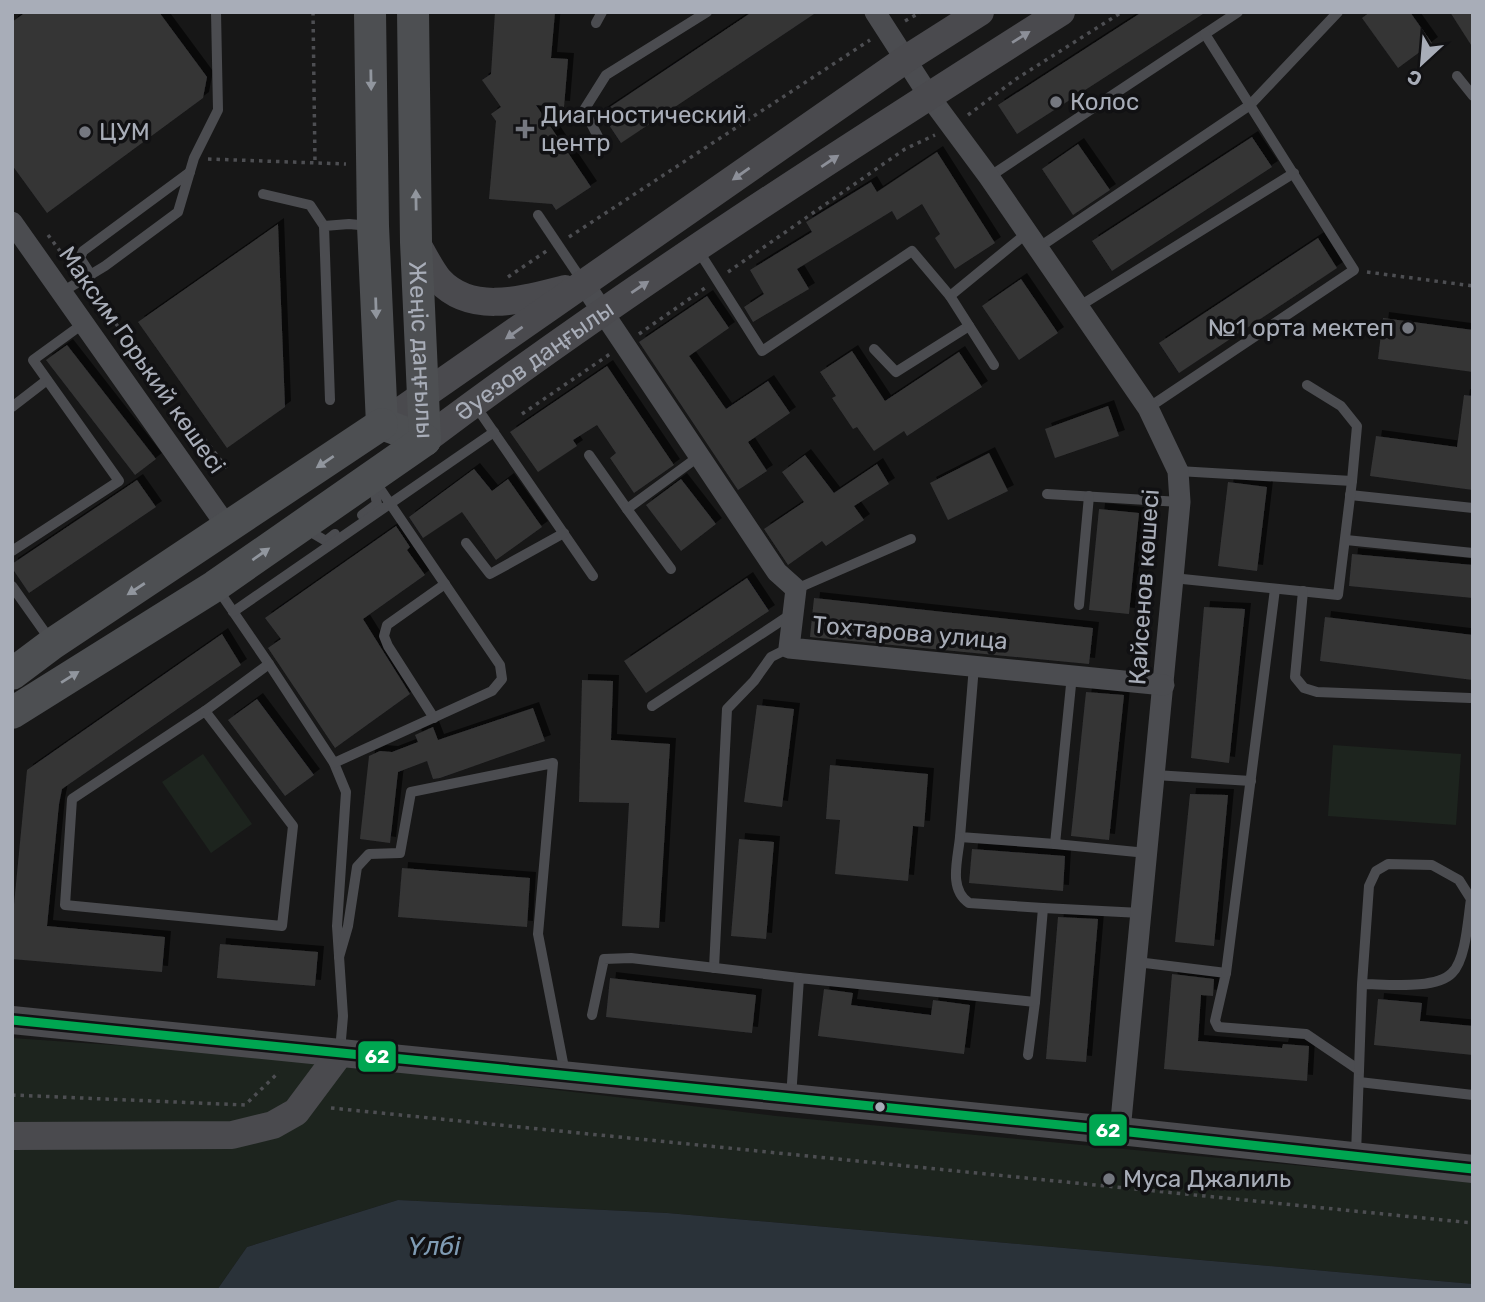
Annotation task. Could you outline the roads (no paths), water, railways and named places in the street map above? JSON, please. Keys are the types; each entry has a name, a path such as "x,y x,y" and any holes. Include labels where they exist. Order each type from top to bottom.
{"main road":[{"name":"Жеңіс даңғылы","path":"370,12 373,226 382,424 425,439 416,242 413,12"},
{"name":"Әуезов даңғылы","path":"12,674 52,644 382,424 906,59 980,12"},
{"name":"Әуезов даңғылы","path":"12,713 215,586 602,312 1060,12"},
{"path":"656,234 686,256"},
{"path":"416,242 439,279 455,293 474,299 515,302 584,284"},
{"path":"12,1020 1120,1130 1473,1169"},
{"path":"12,1136 232,1135 273,1125 296,1112 340,1053"}],"street":[{"name":"Қайсенов көшесі","path":"881,21 929,96 989,177 1149,408 1178,471 1180,502 1164,685 1120,1130"},
{"name":"Максим Горький көшесі","path":"12,222 228,528"},
{"name":"Тохтарова улица","path":"584,284 777,572 796,589 789,648 1164,685"}],"lane":[{"path":"62,292 87,278 178,212 194,158 218,110 216,12"},
{"path":"596,23 602,12"},
{"path":"604,148 583,110 607,75 707,12"},
{"path":"989,177 1238,12"},
{"path":"950,296 1032,241 1250,105 1338,12"},
{"path":"1149,408 1354,270 1205,34"},
{"path":"1457,76 1473,96"},
{"path":"87,278 80,257 83,251 190,172"},
{"path":"1078,307 1294,173"},
{"path":"263,194 310,205 324,226 330,400"},
{"path":"538,215 584,284"},
{"path":"324,226 373,226"},
{"path":"686,256 717,280 762,351 912,251 950,296 994,365"},
{"path":"12,551 119,481 33,360 84,323"},
{"path":"874,349 896,372 969,326"},
{"path":"12,407 47,380"},
{"path":"1173,578 1338,595 1357,426 1341,407 1307,385"},
{"path":"474,403 593,576"},
{"path":"233,612 494,432"},
{"path":"589,455 671,569"},
{"path":"627,509 698,457"},
{"path":"1178,471 1352,481"},
{"path":"334,763 492,691 502,679 499,665 371,477"},
{"path":"1047,494 1180,502"},
{"path":"1350,495 1473,508"},
{"path":"1079,605 1089,496"},
{"path":"466,543 490,574 564,533"},
{"path":"796,589 911,539"},
{"path":"1346,540 1473,553"},
{"path":"434,718 384,636 387,625 444,584"},
{"path":"12,586 52,644"},
{"path":"215,586 334,763 346,792 337,926 343,1016 340,1053"},
{"path":"1275,589 1226,973 1215,1021 1218,1027 1226,1029 1306,1034 1359,1070"},
{"path":"1303,591 1295,677 1304,688 1317,692 1470,698"},
{"path":"652,706 793,612"},
{"path":"714,968 727,709 754,681 771,657 789,648"},
{"path":"205,711 293,826 282,926 65,905 72,799 205,711 269,664"},
{"path":"974,666 956,888 960,897 969,903 1141,913"},
{"path":"1055,844 1072,675"},
{"path":"339,957 348,926 357,867 369,854 400,853 411,792 553,763 538,934 565,1075"},
{"path":"1155,775 1251,781"},
{"path":"960,837 1147,853"},
{"path":"1355,1157 1362,984 1369,886 1376,871 1388,864 1432,865 1459,880 1471,899 1462,953 1453,973 1436,983 1362,984"},
{"path":"1028,1055 1043,908"},
{"path":"592,1016 604,959 631,958 1035,1002"},
{"path":"1137,962 1226,973"},
{"path":"791,1098 799,978"},
{"path":"1359,1082 1473,1095"}],"water":[{"name":"Үлбі","path":"398,1200 667,1213 1473,1284 1473,1290 217,1290 247,1247"}],"place":[{"name":"Колос","path":"1056,102"},
{"name":"Диагностический центр","path":"525,129"},
{"name":"ЦУМ","path":"85,132"},
{"name":"№1 орта мектеп","path":"1408,328"},
{"name":"Муса Джалиль","path":"1109,1179"}]}
